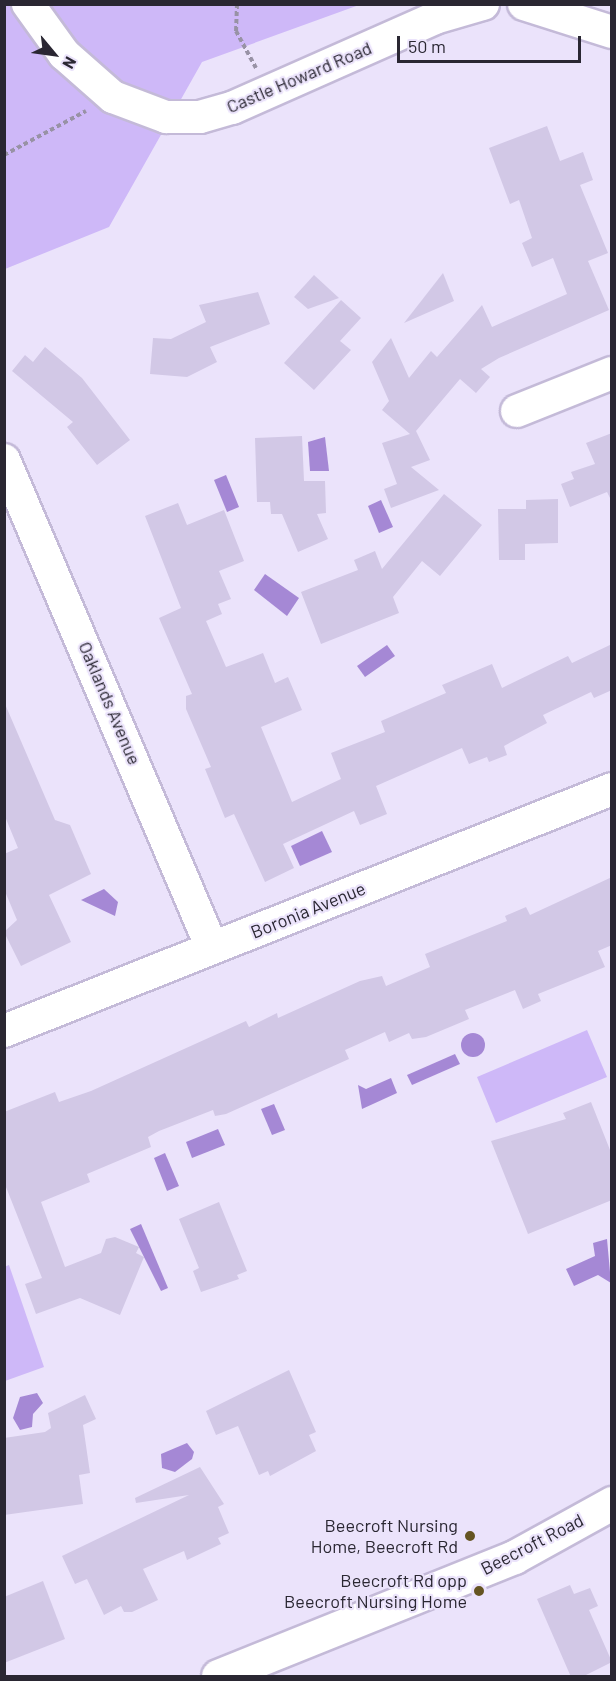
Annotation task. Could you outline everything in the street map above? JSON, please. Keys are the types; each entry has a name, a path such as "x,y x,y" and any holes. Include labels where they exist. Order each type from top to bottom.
{"main road":[{"name":"Beecroft Road","path":"218,1677 514,1557 612,1503"}],"street":[{"name":"Castle Howard Road","path":"28,4 64,54 114,97 166,117 200,117 269,91 435,18 483,4"},
{"path":"524,4 611,31"},
{"path":"517,411 612,373"},
{"name":"Oaklands Avenue","path":"4,460 212,948"},
{"name":"Boronia Avenue","path":"4,1031 612,789"}],"path":[{"path":"237,4 236,31 269,91"},
{"path":"4,154 114,97"}],"shaded area":[{"path":"5,5 359,5 202,62 109,227 5,269"},
{"path":"325,437 329,471 310,471 308,442"},
{"path":"226,475 239,507 227,512 214,480"},
{"path":"381,500 393,527 379,533 368,506"},
{"path":"265,574 299,598 287,616 254,590"},
{"path":"387,645 395,656 365,677 357,666"},
{"path":"322,831 332,852 300,866 291,846"},
{"path":"104,889 118,902 115,916 81,900"},
{"path":"587,1030 607,1077 496,1123 477,1077"},
{"path":"473,1033 482,1036 485,1045 482,1054 473,1057 464,1054 461,1045 464,1036"},
{"path":"455,1054 460,1064 412,1085 407,1075"},
{"path":"391,1078 397,1093 362,1109 358,1085 366,1089"},
{"path":"274,1104 285,1130 272,1135 261,1109"},
{"path":"218,1129 225,1145 192,1158 186,1142"},
{"path":"165,1153 179,1186 167,1191 154,1158"},
{"path":"141,1224 168,1288 161,1291 130,1229"},
{"path":"607,1239 611,1283 598,1275 574,1286 566,1269 595,1256 593,1243"},
{"path":"9,1265 44,1367 5,1381 4,1267"},
{"path":"37,1393 43,1403 33,1414 32,1427 20,1430 13,1418 20,1397"},
{"path":"187,1443 194,1452 192,1459 175,1472 162,1468 161,1454"}],"building":[{"path":"547,126 560,161 583,152 593,180 580,185 608,253 588,261 609,310 499,358 481,369 490,377 476,393 460,379 416,431 430,460 411,467 439,490 391,508 384,489 397,484 382,443 410,434 382,410 389,401 372,362 391,338 409,378 431,351 437,357 482,305 492,327 567,294 553,258 532,267 522,243 532,238 519,200 510,204 489,148"},
{"path":"443,273 454,301 404,323"},
{"path":"314,275 339,298 308,309 294,297"},
{"path":"258,292 270,324 210,347 217,362 187,377 150,374 153,338 171,339 206,322 199,305"},
{"path":"341,300 361,318 340,341 351,350 314,390 284,363"},
{"path":"45,347 82,378 130,440 97,465 67,427 73,422 12,371 25,355 33,362"},
{"path":"612,433 612,502 607,492 570,507 561,484 574,479 571,472 595,464 586,443"},
{"path":"302,436 304,481 325,481 326,513 317,514 328,539 298,552 282,514 271,514 270,502 257,502 255,438"},
{"path":"444,494 482,525 440,576 422,561 393,597 399,613 321,644 301,592 358,570 354,560 375,551 382,569"},
{"path":"558,499 558,543 525,544 525,560 499,560 498,509 526,509 526,500"},
{"path":"178,503 187,525 224,510 244,561 219,571 231,599 218,604 222,614 206,621 226,667 263,653 275,683 288,677 302,710 261,727 292,802 341,779 331,753 385,732 381,721 446,693 442,685 492,664 502,688 568,656 572,663 612,644 612,690 594,698 591,692 543,715 547,723 504,746 507,755 489,762 487,757 469,764 462,748 376,786 387,814 360,825 354,811 283,844 294,868 265,882 234,814 225,818 205,769 211,767 186,709 186,696 192,694 159,618 181,608 145,516"},
{"path":"5,704 55,820 70,825 91,874 49,895 71,942 21,966 4,932 17,920 4,889 4,854 18,848 4,814"},
{"path":"612,877 612,945 598,951 605,967 538,994 541,1001 523,1009 515,990 465,1010 469,1019 426,1037 412,1039 409,1033 389,1042 385,1032 345,1050 349,1059 226,1114 215,1116 213,1110 159,1131 148,1137 151,1147 87,1174 90,1182 41,1202 65,1267 101,1253 106,1239 115,1237 139,1247 136,1253 144,1257 120,1315 80,1298 36,1314 25,1284 42,1278 4,1182 4,1112 55,1092 59,1102 91,1091 246,1021 249,1027 277,1013 278,1018 360,981 382,976 386,986 430,967 425,954 507,921 505,916 526,907 530,915"},
{"path":"591,1102 612,1155 612,1200 528,1234 491,1141 566,1119 563,1113"},
{"path":"219,1202 247,1271 237,1275 239,1279 201,1292 193,1271 199,1268 179,1219"},
{"path":"289,1370 316,1432 309,1435 316,1451 270,1476 268,1471 259,1475 238,1426 216,1435 206,1411"},
{"path":"85,1395 96,1419 83,1425 90,1473 79,1475 83,1504 4,1515 4,1438 45,1432 51,1428 48,1413"},
{"path":"200,1467 224,1504 218,1507 229,1533 218,1538 221,1544 187,1560 184,1551 143,1569 158,1600 132,1612 124,1612 121,1606 104,1615 87,1579 75,1584 62,1556 189,1495 136,1503 135,1498"},
{"path":"43,1581 65,1639 4,1663 4,1597"},
{"path":"570,1585 574,1594 590,1588 598,1606 589,1610 612,1662 582,1677 571,1677 537,1599"}],"place":[{"name":"Beecroft Nursing Home, Beecroft Rd","path":"470,1536"},
{"name":"Beecroft Rd opp Beecroft Nursing Home","path":"479,1591"}]}
